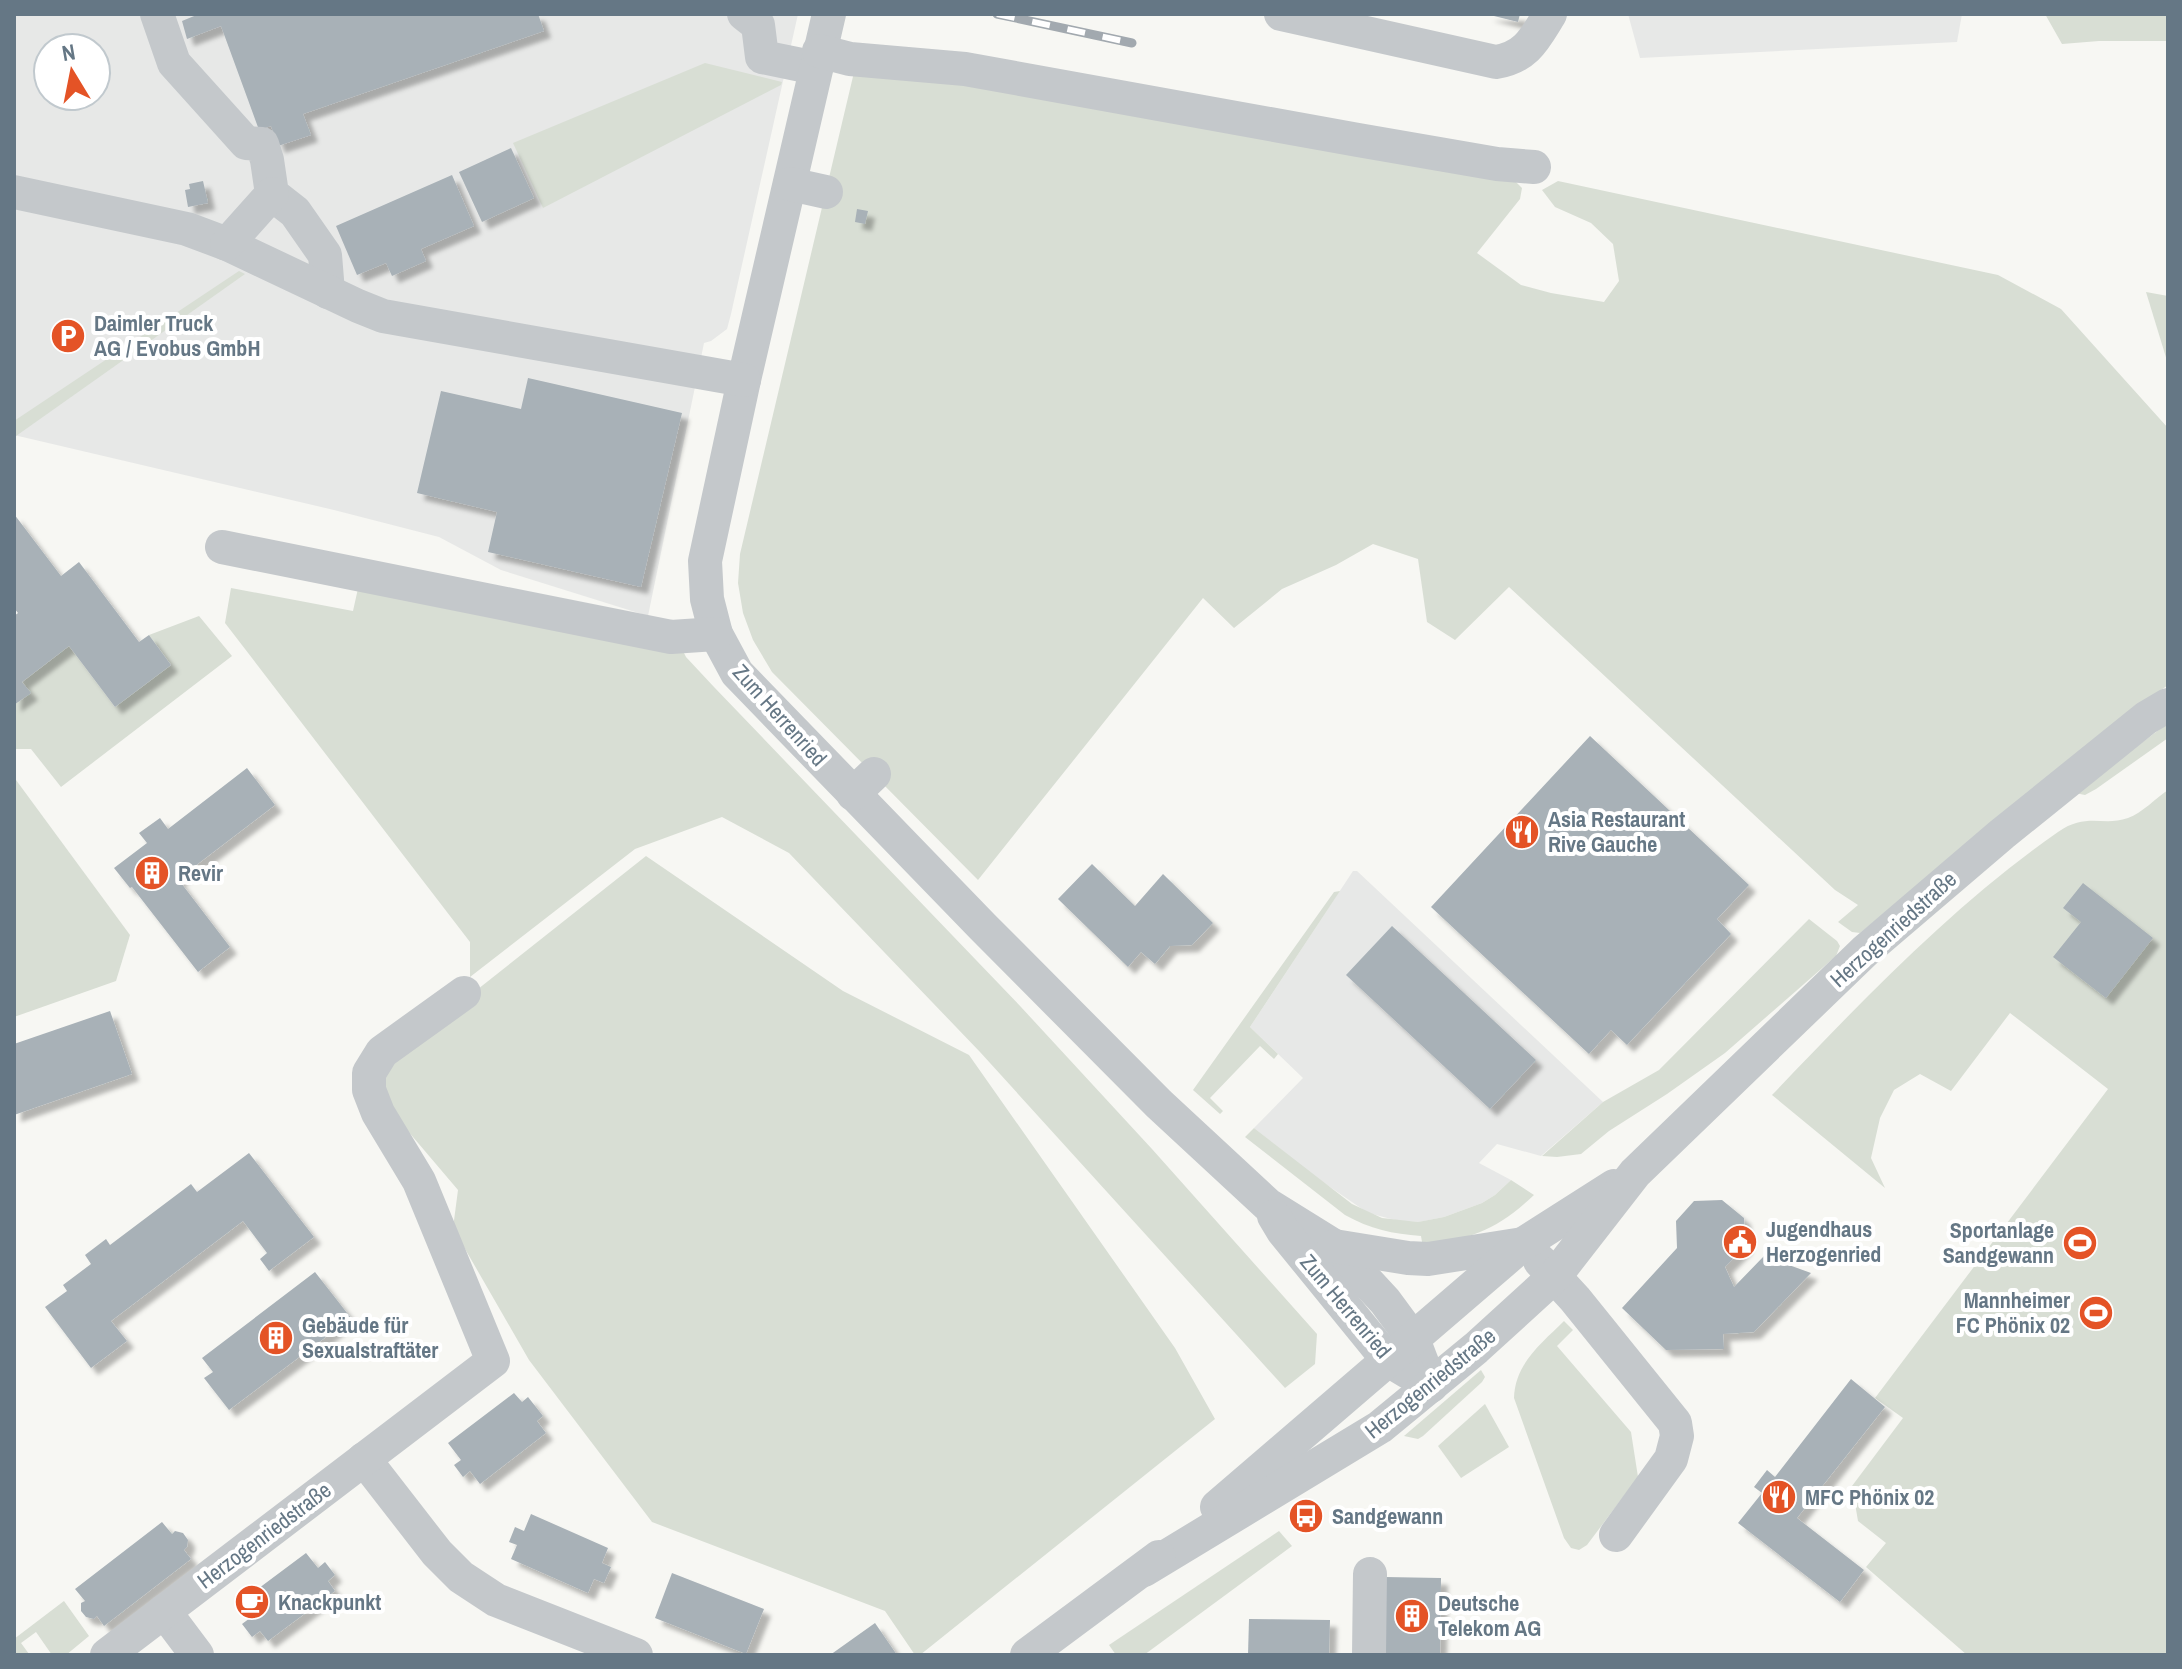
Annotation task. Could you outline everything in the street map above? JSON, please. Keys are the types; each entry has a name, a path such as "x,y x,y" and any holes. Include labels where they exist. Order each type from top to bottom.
{"street":[{"path":"157,14 174,63 246,143 262,144 272,194 295,212 325,255 328,292"},
{"path":"744,14 758,25 762,57 850,59 965,69 1497,164 1534,167"},
{"name":"Zum Herrenried","path":"829,14 705,561 707,599 716,634 737,673 864,784 1159,1104 1268,1205 1334,1246 1385,1301 1401,1349"},
{"path":"1281,14 1496,62 1508,60 1529,47 1550,14"},
{"path":"790,184 826,192"},
{"path":"14,192 187,229 227,244 383,316 744,380"},
{"path":"227,244 272,194"},
{"path":"222,547 671,637 716,634"},
{"name":"Herzogenriedstraße","path":"1144,1570 1380,1427 1476,1348 1555,1276 1635,1173 1865,951 2002,834 2146,718 2168,705"},
{"name":"Herzogenriedstraße","path":"107,1655 493,1361 419,1181 378,1113 369,1090 369,1073 382,1052 464,993"},
{"name":"Herzogenriedstraße","path":"1027,1655 1144,1570 1523,1244 1635,1173"},
{"name":"Zum Herrenried","path":"1268,1205 1283,1231 1401,1349 1431,1386"},
{"path":"1334,1246 1428,1259 1523,1244 1555,1276 1675,1423 1677,1436 1671,1459 1616,1535"},
{"path":"364,1459 437,1553 461,1577 496,1600 636,1655"},
{"path":"1369,1655 1370,1574"},
{"path":"164,1611 197,1655"}],"shaded area":[{"path":"14,14 798,14 727,329 704,343 648,616 501,570 439,537 14,435"},
{"path":"1628,14 1962,14 1957,42 1640,58"},
{"path":"2045,14 2168,14 2168,41 2062,44"},
{"path":"705,63 782,82 543,208 513,143"},
{"path":"855,68 964,76 1516,182 1522,188 1520,199 1477,253 1521,285 1551,293 1604,302 1619,281 1613,244 1591,223 1555,207 1542,190 1558,181 1998,275 2061,309 2168,428 2168,685 1860,933 1852,932 1838,922 1858,905 1835,890 1509,587 1455,640 1427,622 1418,559 1373,544 1336,565 1282,589 1234,628 1203,598 978,880 772,672 753,640 743,613 738,583 740,554"},
{"path":"239,271 245,274 14,435 14,421"},
{"path":"2146,292 2168,296 2168,364"},
{"path":"359,584 682,649 714,687 1021,1007 1317,1334 1315,1364 1285,1388 980,1052 789,853 722,817 635,849 470,977 470,942 225,623 231,588 353,611"},
{"path":"199,616 232,656 61,787 31,749 14,749 14,705 30,693 22,682 69,646 115,707 171,665 149,635"},
{"path":"2168,723 2168,738 2096,789 2085,795 2075,793"},
{"path":"14,781 130,935 116,981 14,1017"},
{"name":"Sportanlage Sandgewann","path":"2168,790 2168,1655 1967,1655 1866,1567 1886,1543 1858,1521 1852,1486 1903,1418 1875,1398 2108,1089 2010,1013 1951,1091 1920,1074 1894,1090 1880,1118 1871,1158 1885,1188 1772,1095 1909,956 2019,860 2068,826 2086,821 2128,818"},
{"path":"646,856 843,991 969,1055 1175,1348 1215,1419 920,1655 915,1655 885,1611 652,1522 529,1360 453,1228 458,1190 379,1097 387,1061"},
{"path":"1353,871 1357,871 1603,1102 1541,1156 1497,1144 1479,1163 1511,1180 1482,1203 1444,1217 1419,1222 1399,1221 1368,1213 1314,1176 1254,1128 1303,1078 1250,1027"},
{"path":"1340,891 1250,1027 1278,1054 1274,1059 1260,1046 1210,1098 1223,1111 1220,1114 1193,1090 1334,892"},
{"path":"1809,919 1837,941 1840,946 1836,956 1725,1053 1609,1131 1581,1154 1542,1156 1603,1102 1659,1070"},
{"path":"1254,1128 1352,1204 1382,1218 1418,1222 1444,1217 1482,1203 1511,1180 1534,1195 1507,1217 1483,1231 1423,1248 1421,1236 1382,1230 1345,1215 1245,1137"},
{"path":"1564,1321 1573,1330 1557,1346 1631,1432 1638,1477 1587,1545 1579,1550 1571,1548 1564,1538 1514,1398 1524,1364"},
{"path":"1481,1370 1485,1377 1482,1382 1423,1436 1418,1439 1404,1436"},
{"path":"1485,1404 1509,1447 1461,1478 1438,1446"},
{"path":"1279,1531 1292,1546 1144,1655 1116,1655 1109,1645"},
{"path":"64,1601 89,1636 66,1655 52,1655 36,1632 21,1643 29,1654 14,1655 14,1639"}],"building":[{"path":"199,14 538,14 544,31 303,114 311,135 278,146 271,126 259,130 221,26 187,39 182,21"},
{"path":"1486,14 1520,14 1518,22"},
{"path":"511,148 534,198 482,222 459,172"},
{"path":"452,175 474,226 421,249 426,261 392,276 386,263 357,275 336,226"},
{"path":"203,181 208,203 188,207 185,190 190,189 189,184"},
{"path":"857,209 868,211 865,224 855,222"},
{"path":"528,378 682,413 641,587 488,552 497,512 417,493 441,391 521,409"},
{"path":"14,514 61,576 79,562 139,642 149,635 171,665 115,707 69,646 22,682 31,693 14,705 14,616 18,613 14,608"},
{"path":"1590,736 1749,885 1717,919 1731,934 1627,1045 1611,1030 1589,1054 1431,907"},
{"name":"Revir","path":"247,768 275,805 178,879 230,947 198,972 114,868 147,843 139,833 160,818 168,829"},
{"path":"1092,864 1135,906 1163,874 1213,923 1192,945 1170,946 1155,964 1141,952 1128,967 1058,899"},
{"path":"2083,883 2153,938 2106,998 2053,957 2081,922 2063,908"},
{"path":"1392,926 1536,1060 1490,1109 1346,975"},
{"path":"110,1011 132,1074 14,1115 14,1044"},
{"path":"249,1153 314,1237 269,1271 260,1259 267,1253 243,1221 111,1321 127,1341 91,1368 45,1307 67,1291 63,1285 91,1264 85,1255 106,1239 110,1245 191,1184 197,1192"},
{"path":"1722,1200 1744,1218 1745,1247 1725,1267 1734,1287 1764,1256 1811,1273 1754,1332 1723,1334 1724,1349 1666,1350 1622,1308 1677,1248 1676,1221 1694,1201"},
{"name":"Gebäude für Sexualstraftäter","path":"315,1272 351,1318 229,1410 204,1378 213,1372 202,1358"},
{"path":"1851,1379 1885,1407 1797,1518 1864,1570 1840,1602 1738,1523 1762,1493 1754,1487 1767,1470 1775,1477"},
{"path":"514,1393 522,1402 528,1397 543,1416 537,1421 546,1433 480,1484 470,1471 463,1477 454,1465 461,1460 448,1443"},
{"path":"531,1514 608,1548 602,1563 611,1567 604,1583 594,1579 588,1593 511,1559 517,1545 509,1542 515,1527 524,1531"},
{"path":"162,1522 172,1534 175,1531 183,1533 188,1540 184,1550 191,1559 104,1626 97,1616 94,1619 86,1617 81,1611 81,1603 85,1601 75,1589"},
{"path":"306,1553 318,1568 325,1562 335,1575 328,1581 335,1591 268,1641 260,1631 252,1637 242,1624 250,1618 239,1603"},
{"path":"672,1573 764,1609 746,1654 655,1618"},
{"name":"Deutsche Telekom AG","path":"1385,1577 1441,1578 1440,1655 1384,1655"},
{"path":"1249,1619 1330,1620 1329,1655 1248,1655"},
{"path":"875,1623 897,1655 830,1655"}],"railway":[{"path":"997,14 1132,43"}],"place":[{"name":"Daimler Truck AG / Evobus GmbH","path":"68,336"},
{"name":"Asia Restaurant Rive Gauche","path":"1522,832"},
{"name":"Revir","path":"152,873"},
{"name":"Jugendhaus Herzogenried","path":"1740,1242"},
{"name":"Sportanlage Sandgewann","path":"2080,1243"},
{"name":"Mannheimer FC Phönix 02","path":"2096,1313"},
{"name":"Gebäude für Sexualstraftäter","path":"276,1338"},
{"name":"MFC Phönix 02","path":"1779,1497"},
{"name":"Sandgewann","path":"1306,1516"},
{"name":"Knackpunkt","path":"252,1602"},
{"name":"Deutsche Telekom AG","path":"1412,1616"}]}
